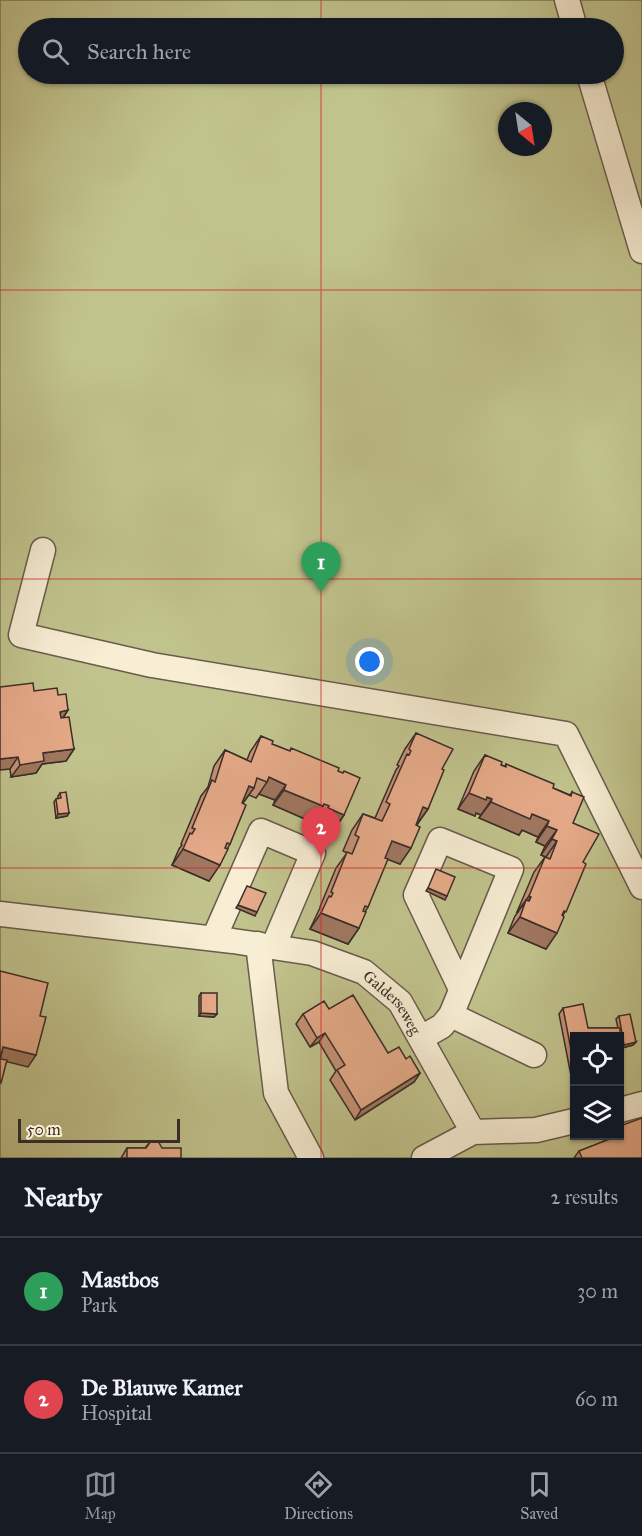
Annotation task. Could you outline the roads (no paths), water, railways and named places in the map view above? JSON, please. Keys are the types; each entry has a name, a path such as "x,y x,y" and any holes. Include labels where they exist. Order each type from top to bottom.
{"street":[{"path":"567,0 572,18"},
{"path":"592,84 642,251"},
{"path":"43,550 21,635 152,665 567,734 642,886"},
{"path":"214,938 261,831 313,854 265,945 276,1093 311,1158"},
{"path":"421,1038 442,1026 451,1015 511,869 440,840 416,895 461,989"},
{"name":"Galderseweg","path":"0,914 265,945 312,953 364,972 400,1002 473,1132"},
{"path":"451,1015 534,1055"},
{"path":"624,1109 642,1104"},
{"path":"424,1158 473,1132 536,1130 570,1122"}],"place":[{"name":"Mastbos","path":"321,592"},
{"name":"De Blauwe Kamer","path":"321,857"}]}
